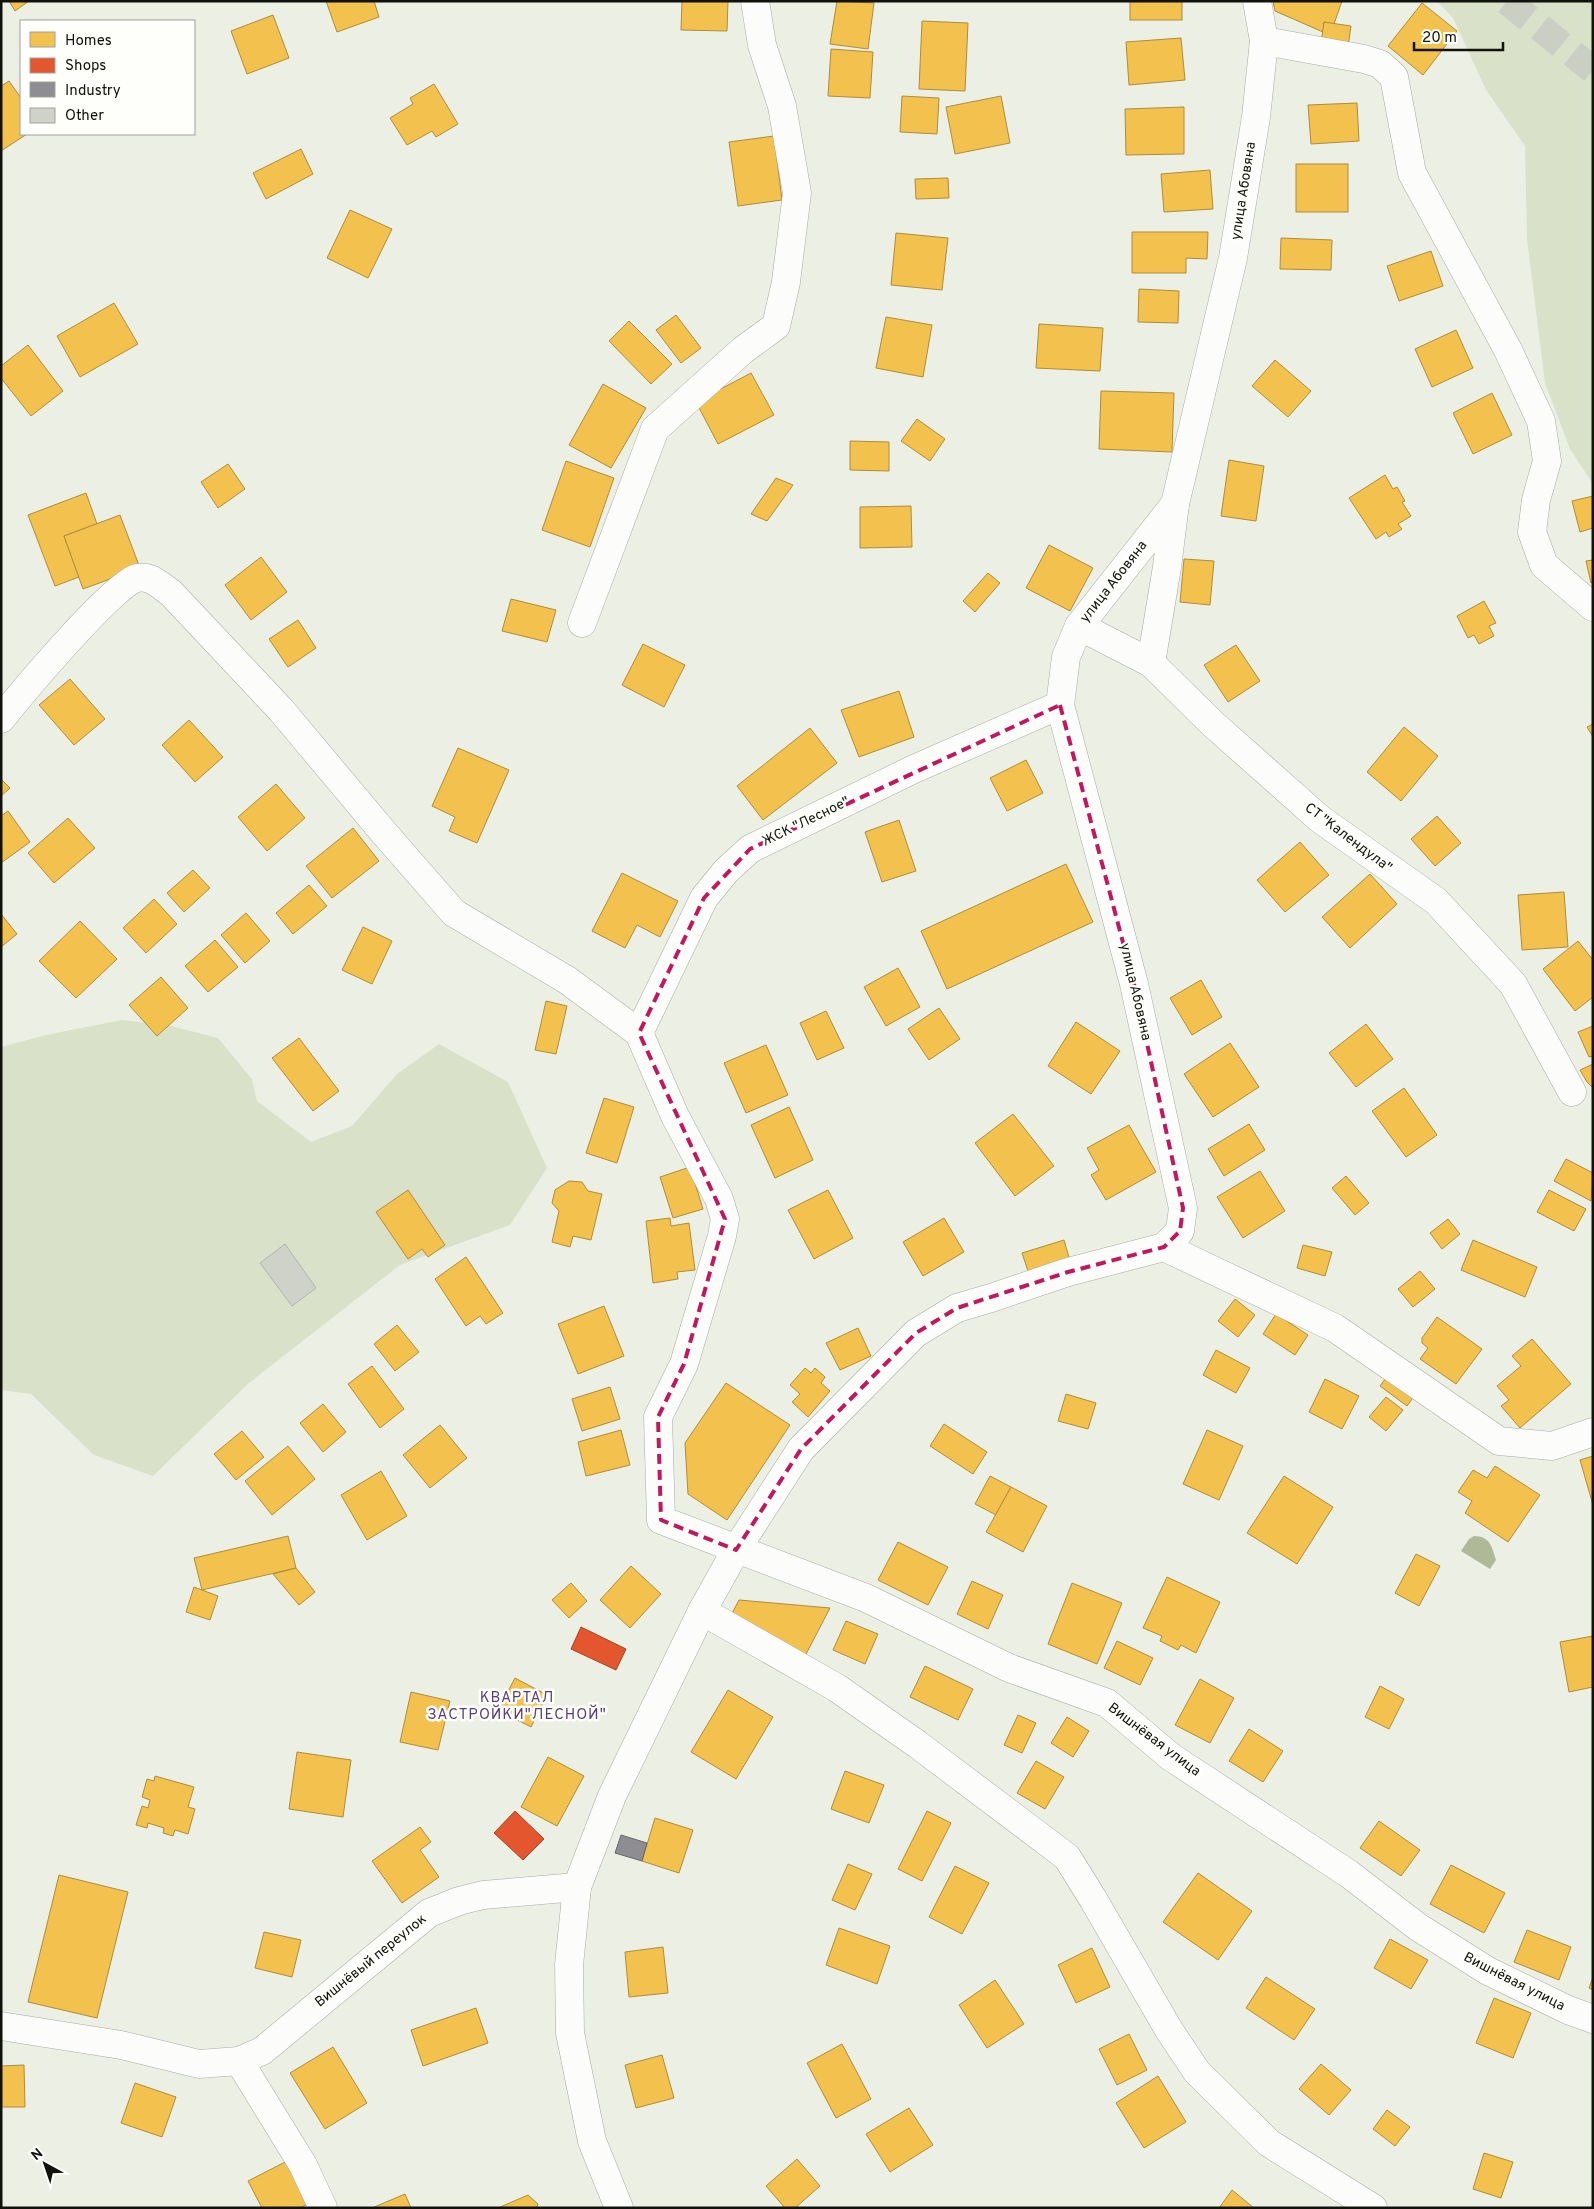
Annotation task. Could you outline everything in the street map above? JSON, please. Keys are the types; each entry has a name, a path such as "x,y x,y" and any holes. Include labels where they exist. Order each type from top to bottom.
{"street":[{"path":"582,624 655,429 743,350 776,326 786,282 797,193 782,106 762,45 755,1"},
{"name":"улица Абовяна","path":"1164,1247 1180,1231 1184,1208 1134,984 1060,705 1066,657 1079,626 1176,504 1233,258 1256,117 1264,41 1257,1"},
{"path":"1264,41 1364,59 1380,64 1394,77 1412,172 1508,350 1541,421 1547,461 1536,500 1532,532 1544,565 1593,607"},
{"path":"1150,663 1168,567 1176,504"},
{"path":"1,719 23,691 116,591 136,578 151,578 171,593 281,710 454,913 567,980 639,1033"},
{"name":"СТ \"Календула\"","path":"1079,626 1150,663 1213,724 1320,819 1436,901 1513,984 1572,1092"},
{"name":"ЖСК \"Лесное\"","path":"639,1033 704,898 726,871 750,849 914,769 1060,705"},
{"name":"Вишнёвая улица","path":"639,1033 675,1116 719,1199 725,1219 722,1236 684,1364 658,1417 661,1520 866,1598 1009,1668 1107,1703 1171,1756 1348,1874 1418,1927 1488,1972 1568,2010 1593,2019"},
{"path":"619,2208 592,2141 570,2033 569,1965 577,1887 612,1796 702,1611 736,1550 801,1449 916,1333 957,1308 1068,1272 1164,1247 1335,1328 1499,1441 1552,1446 1593,1432"},
{"path":"702,1611 837,1688 938,1760 1067,1857 1094,1899 1169,2030 1197,2072 1269,2143 1372,2208"},
{"name":"Вишнёвый переулок","path":"1,2026 121,2044 200,2064 238,2061 262,2050 429,1913 459,1901 483,1895 577,1887"},
{"path":"238,2061 303,2165 323,2208"}],"highlighted area":[{"path":"1060,705 1134,984 1183,1208 1180,1231 1164,1247 1068,1272 957,1308 916,1333 801,1449 736,1550 661,1520 658,1417 684,1364 725,1219 639,1033 704,898 750,849"}],"shaded area":[{"path":"1437,1 1593,1 1593,484 1570,449 1545,383 1527,239 1525,146 1486,90 1453,18"},
{"path":"122,1020 167,1025 218,1038 252,1079 257,1101 311,1142 352,1126 397,1074 439,1044 508,1082 547,1168 510,1225 400,1265 249,1383 153,1476 94,1455 31,1394 1,1390 1,1047 46,1035"},
{"path":"1474,1536 1484,1538 1492,1547 1496,1560 1490,1569 1461,1551 1469,1539"}],"building: Homes":[{"path":"9,1 29,1 15,11"},
{"path":"326,1 374,1 379,17 337,32"},
{"path":"682,1 728,1 727,31 681,30"},
{"path":"837,1 874,3 868,49 830,44"},
{"path":"1130,1 1182,1 1182,20 1130,20"},
{"path":"1273,1 1342,1 1334,24 1324,22 1323,32 1275,11"},
{"path":"1422,3 1457,31 1423,75 1388,46"},
{"path":"273,15 289,58 247,74 231,31"},
{"path":"922,21 968,23 965,91 919,89"},
{"path":"1324,22 1351,26 1348,47 1321,43"},
{"path":"1181,38 1185,80 1129,85 1126,42"},
{"path":"831,49 873,52 870,98 828,96"},
{"path":"9,81 20,97 20,135 25,135 1,151 1,86"},
{"path":"434,84 458,124 436,137 432,131 407,145 390,118 413,104 410,98"},
{"path":"902,96 939,98 937,134 900,132"},
{"path":"1001,96 1010,143 955,154 946,107"},
{"path":"1357,103 1359,141 1311,144 1308,105"},
{"path":"1184,107 1184,154 1126,155 1125,109"},
{"path":"774,136 782,200 738,206 729,142"},
{"path":"301,149 313,174 266,199 253,173"},
{"path":"1296,164 1348,164 1348,212 1296,212"},
{"path":"1210,170 1213,209 1164,212 1161,174"},
{"path":"948,178 949,198 916,199 915,179"},
{"path":"350,210 392,229 368,278 327,258"},
{"path":"1132,232 1208,232 1207,259 1186,258 1186,273 1132,273"},
{"path":"896,233 948,238 942,290 891,285"},
{"path":"1281,238 1332,240 1331,270 1280,269"},
{"path":"1431,251 1443,286 1399,301 1387,266"},
{"path":"1139,289 1179,291 1178,323 1138,322"},
{"path":"114,303 138,344 80,377 57,336"},
{"path":"676,315 701,348 681,363 656,330"},
{"path":"886,317 932,325 923,377 876,368"},
{"path":"629,321 672,364 651,384 609,341"},
{"path":"1039,324 1103,328 1100,371 1036,368"},
{"path":"1456,330 1473,368 1432,387 1415,349"},
{"path":"28,345 63,391 31,416 1,378 1,366"},
{"path":"1275,360 1311,391 1288,417 1252,386"},
{"path":"751,373 774,415 718,444 696,402"},
{"path":"603,384 646,408 611,468 569,445"},
{"path":"1101,391 1174,393 1172,452 1099,449"},
{"path":"1492,393 1512,435 1473,454 1453,413"},
{"path":"917,419 945,439 930,461 901,441"},
{"path":"850,441 889,442 889,471 850,470"},
{"path":"1229,460 1264,466 1256,521 1221,516"},
{"path":"566,461 614,478 590,547 542,530"},
{"path":"228,464 245,489 218,508 201,482"},
{"path":"1385,475 1393,489 1397,487 1405,501 1402,502 1411,516 1398,524 1402,529 1389,537 1386,532 1376,539 1349,498"},
{"path":"776,478 793,485 767,521 751,514"},
{"path":"86,493 97,524 64,536 79,577 55,586 28,515"},
{"path":"1593,496 1593,528 1580,532 1572,501"},
{"path":"911,506 912,547 860,548 860,507"},
{"path":"120,515 140,568 83,589 64,536"},
{"path":"1049,545 1093,568 1070,611 1026,588"},
{"path":"261,557 287,592 251,620 225,585"},
{"path":"1184,559 1214,561 1210,605 1180,602"},
{"path":"1593,560 1593,582 1591,583 1586,561"},
{"path":"988,573 1000,583 975,612 963,601"},
{"path":"511,599 556,610 547,642 502,631"},
{"path":"1484,601 1496,623 1489,626 1494,636 1479,644 1474,635 1468,638 1457,616"},
{"path":"298,620 316,648 288,667 269,639"},
{"path":"643,644 685,665 664,707 622,685"},
{"path":"1236,645 1260,681 1228,702 1204,665"},
{"path":"70,679 105,719 74,745 39,705"},
{"path":"899,691 914,737 859,757 841,710"},
{"path":"189,720 223,757 195,782 162,745"},
{"path":"1593,724 1593,737 1587,727"},
{"path":"1404,727 1438,756 1401,801 1367,772"},
{"path":"810,728 837,763 763,820 737,786"},
{"path":"458,748 509,770 477,843 449,831 455,817 432,806"},
{"path":"1026,760 1043,793 1007,811 990,778"},
{"path":"1,779 10,788 1,796"},
{"path":"276,784 305,818 267,851 238,817"},
{"path":"8,811 30,842 1,863 1,816"},
{"path":"1437,816 1461,843 1435,866 1411,839"},
{"path":"68,818 95,848 54,883 28,853"},
{"path":"899,820 916,871 882,882 865,832"},
{"path":"353,828 379,861 332,898 306,866"},
{"path":"1300,842 1329,875 1285,912 1257,880"},
{"path":"1066,864 1093,922 947,989 921,931"},
{"path":"193,870 210,888 184,912 167,893"},
{"path":"622,873 678,901 660,937 637,925 625,948 592,931"},
{"path":"1370,874 1397,904 1350,948 1322,917"},
{"path":"309,885 327,906 293,934 276,913"},
{"path":"1564,892 1568,947 1522,950 1518,895"},
{"path":"154,899 177,924 146,953 123,928"},
{"path":"246,913 270,941 245,963 221,935"},
{"path":"1,914 17,934 1,947"},
{"path":"80,921 117,959 76,998 39,961"},
{"path":"363,927 392,941 372,984 342,970"},
{"path":"215,940 238,967 208,992 185,966"},
{"path":"1578,941 1593,960 1593,997 1575,1011 1543,969"},
{"path":"898,968 920,1007 886,1026 864,987"},
{"path":"161,977 188,1008 157,1036 129,1005"},
{"path":"1201,980 1222,1017 1192,1035 1170,998"},
{"path":"546,1001 567,1006 556,1054 535,1050"},
{"path":"939,1008 960,1039 929,1060 908,1029"},
{"path":"826,1011 844,1048 817,1060 800,1023"},
{"path":"1076,1022 1120,1051 1091,1094 1048,1066"},
{"path":"1366,1024 1393,1059 1356,1087 1329,1053"},
{"path":"1593,1026 1593,1056 1589,1057 1578,1032"},
{"path":"299,1038 339,1091 313,1111 272,1058"},
{"path":"1230,1043 1259,1087 1213,1117 1184,1074"},
{"path":"766,1045 788,1095 746,1113 724,1063"},
{"path":"1593,1064 1593,1087 1592,1087 1580,1070"},
{"path":"1404,1088 1437,1135 1406,1157 1372,1111"},
{"path":"604,1098 634,1107 617,1163 586,1153"},
{"path":"789,1107 813,1160 775,1178 751,1125"},
{"path":"1013,1114 1054,1166 1015,1196 975,1143"},
{"path":"1249,1124 1265,1150 1224,1176 1208,1149"},
{"path":"1129,1125 1156,1172 1106,1200 1091,1175 1099,1170 1087,1148"},
{"path":"1566,1159 1593,1173 1591,1201 1554,1181"},
{"path":"690,1167 703,1209 673,1218 660,1177"},
{"path":"1260,1171 1285,1211 1243,1238 1217,1197"},
{"path":"1346,1176 1369,1203 1355,1215 1332,1188"},
{"path":"569,1181 582,1182 588,1191 602,1194 591,1240 573,1236 570,1247 552,1242 559,1211 552,1203 555,1190"},
{"path":"408,1190 445,1245 428,1257 422,1249 408,1259 376,1212"},
{"path":"828,1190 853,1238 814,1259 788,1210"},
{"path":"1549,1190 1586,1209 1574,1231 1537,1212"},
{"path":"670,1218 671,1226 689,1223 695,1270 677,1272 678,1279 653,1283 646,1221"},
{"path":"944,1218 964,1252 923,1276 903,1242"},
{"path":"1448,1219 1460,1234 1442,1249 1430,1233"},
{"path":"1064,1240 1070,1261 1029,1274 1022,1253"},
{"path":"1473,1240 1537,1267 1525,1297 1461,1270"},
{"path":"1303,1245 1332,1252 1325,1276 1297,1268"},
{"path":"466,1257 503,1313 486,1324 480,1316 466,1326 435,1279"},
{"path":"1420,1271 1435,1289 1413,1307 1398,1289"},
{"path":"1235,1299 1255,1315 1238,1337 1218,1321"},
{"path":"604,1306 624,1356 578,1374 558,1324"},
{"path":"1276,1314 1308,1335 1295,1355 1263,1334"},
{"path":"1437,1317 1482,1349 1456,1384 1420,1359 1428,1348 1422,1343 1422,1338"},
{"path":"397,1325 419,1352 395,1371 374,1344"},
{"path":"858,1328 871,1356 840,1370 826,1343"},
{"path":"1532,1339 1571,1384 1520,1428 1501,1406 1509,1400 1497,1386 1521,1366 1512,1356"},
{"path":"1216,1350 1250,1368 1236,1393 1203,1375"},
{"path":"372,1366 404,1409 380,1428 348,1384"},
{"path":"805,1368 811,1373 815,1368 825,1377 821,1383 830,1391 808,1417 792,1402 800,1394 790,1385"},
{"path":"1388,1375 1415,1395 1407,1406 1380,1386"},
{"path":"1325,1379 1359,1396 1342,1429 1309,1412"},
{"path":"726,1383 790,1425 727,1520 688,1494 685,1443"},
{"path":"610,1387 620,1419 582,1431 572,1399"},
{"path":"1066,1394 1096,1403 1088,1429 1058,1421"},
{"path":"1386,1397 1403,1410 1386,1431 1369,1417"},
{"path":"323,1404 346,1432 323,1452 300,1423"},
{"path":"944,1424 987,1452 973,1474 930,1446"},
{"path":"440,1425 467,1458 430,1488 403,1455"},
{"path":"621,1430 630,1465 586,1476 578,1442"},
{"path":"1207,1430 1243,1446 1219,1500 1183,1484"},
{"path":"242,1431 264,1457 236,1480 214,1454"},
{"path":"288,1446 315,1479 272,1515 245,1481"},
{"path":"1593,1456 1593,1505 1580,1460"},
{"path":"1495,1466 1540,1495 1508,1542 1465,1513 1472,1501 1458,1492 1473,1470 1487,1478"},
{"path":"381,1471 407,1516 367,1540 341,1495"},
{"path":"990,1476 1011,1487 996,1515 975,1504"},
{"path":"1284,1476 1333,1507 1297,1564 1247,1533"},
{"path":"1011,1487 1047,1506 1023,1552 986,1532"},
{"path":"288,1536 296,1568 202,1590 194,1558"},
{"path":"898,1542 948,1567 928,1605 878,1580"},
{"path":"1416,1554 1440,1566 1419,1606 1395,1593"},
{"path":"631,1566 661,1594 630,1628 600,1600"},
{"path":"296,1568 315,1592 299,1605 273,1574"},
{"path":"1167,1577 1220,1602 1196,1653 1181,1645 1178,1650 1160,1641 1162,1636 1143,1628"},
{"path":"972,1581 1003,1595 988,1629 957,1614"},
{"path":"571,1583 587,1601 569,1618 552,1600"},
{"path":"1072,1583 1122,1603 1097,1664 1048,1644"},
{"path":"194,1587 218,1596 210,1620 186,1612"},
{"path":"739,1600 830,1608 804,1658 729,1619"},
{"path":"846,1621 878,1634 865,1664 833,1650"},
{"path":"1593,1636 1593,1687 1569,1692 1560,1642"},
{"path":"1117,1641 1153,1658 1140,1685 1104,1668"},
{"path":"925,1666 973,1689 958,1720 910,1697"},
{"path":"515,1678 547,1695 531,1727 498,1710"},
{"path":"1200,1679 1234,1698 1210,1743 1175,1725"},
{"path":"1380,1686 1404,1699 1389,1729 1365,1717"},
{"path":"728,1690 773,1717 736,1779 691,1752"},
{"path":"411,1692 450,1701 438,1750 400,1742"},
{"path":"1018,1715 1036,1723 1022,1753 1004,1745"},
{"path":"1067,1717 1089,1731 1073,1757 1051,1743"},
{"path":"1249,1729 1283,1751 1263,1782 1229,1761"},
{"path":"297,1752 351,1760 343,1817 289,1809"},
{"path":"548,1757 584,1776 557,1826 521,1807"},
{"path":"1036,1761 1064,1777 1045,1809 1017,1793"},
{"path":"845,1771 884,1785 869,1823 831,1809"},
{"path":"155,1776 194,1787 188,1807 195,1809 188,1834 175,1830 173,1836 163,1833 164,1828 148,1823 147,1828 136,1825 142,1806 148,1808 150,1800 142,1797 147,1779 154,1781"},
{"path":"927,1811 951,1823 922,1881 898,1869"},
{"path":"655,1818 693,1830 679,1873 642,1861"},
{"path":"1379,1821 1420,1850 1401,1876 1360,1848"},
{"path":"420,1827 431,1842 420,1850 439,1877 402,1903 372,1861"},
{"path":"848,1864 872,1874 855,1910 832,1900"},
{"path":"1451,1865 1505,1893 1484,1933 1430,1904"},
{"path":"955,1866 989,1883 962,1934 929,1917"},
{"path":"1198,1873 1252,1911 1218,1960 1163,1922"},
{"path":"59,1875 128,1892 97,2018 28,2002"},
{"path":"839,1928 890,1946 877,1984 826,1965"},
{"path":"1527,1930 1571,1947 1559,1980 1514,1962"},
{"path":"264,1932 301,1940 292,1977 255,1968"},
{"path":"1390,1939 1428,1960 1411,1989 1374,1968"},
{"path":"663,1947 668,1993 629,1997 625,1952"},
{"path":"1092,1948 1110,1987 1076,2003 1058,1965"},
{"path":"1266,1977 1315,2009 1294,2040 1246,2008"},
{"path":"1593,1977 1593,1990 1589,1988"},
{"path":"995,1980 1024,2024 987,2048 959,2005"},
{"path":"1494,1998 1531,2013 1513,2058 1476,2043"},
{"path":"476,2008 488,2043 423,2066 411,2030"},
{"path":"1129,2034 1147,2070 1117,2085 1099,2049"},
{"path":"842,2044 871,2099 836,2118 807,2063"},
{"path":"333,2047 367,2103 325,2129 290,2073"},
{"path":"662,2055 674,2098 636,2108 625,2065"},
{"path":"1321,2064 1351,2090 1329,2115 1299,2089"},
{"path":"24,2065 25,2107 1,2107 1,2066"},
{"path":"1158,2076 1186,2122 1144,2148 1116,2103"},
{"path":"135,2083 176,2097 162,2137 121,2123"},
{"path":"909,2108 933,2145 890,2172 866,2134"},
{"path":"1387,2110 1410,2127 1395,2146 1373,2129"},
{"path":"1484,2153 1513,2162 1501,2198 1473,2189"},
{"path":"797,2159 820,2186 795,2208 785,2208 766,2186"},
{"path":"289,2160 311,2202 300,2208 262,2208 248,2181"},
{"path":"1232,2190 1254,2208 1219,2208"},
{"path":"405,2194 411,2208 372,2208"},
{"path":"528,2195 538,2204 537,2208 498,2208"}],"building: Shops":[{"path":"581,1627 626,1649 616,1670 571,1649"},
{"path":"515,1811 544,1839 523,1860 494,1833"}],"building: Industry":[{"path":"621,1835 647,1843 642,1861 615,1853"}],"building: Other":[{"path":"285,1244 316,1288 292,1306 260,1263"}],"tunnel":[{"path":"1507,1 1593,70"}],"district":[{"name":"КВАРТАЛ ЗАСТРОЙКИ\"ЛЕСНОЙ\"","path":"517,1706"}]}
